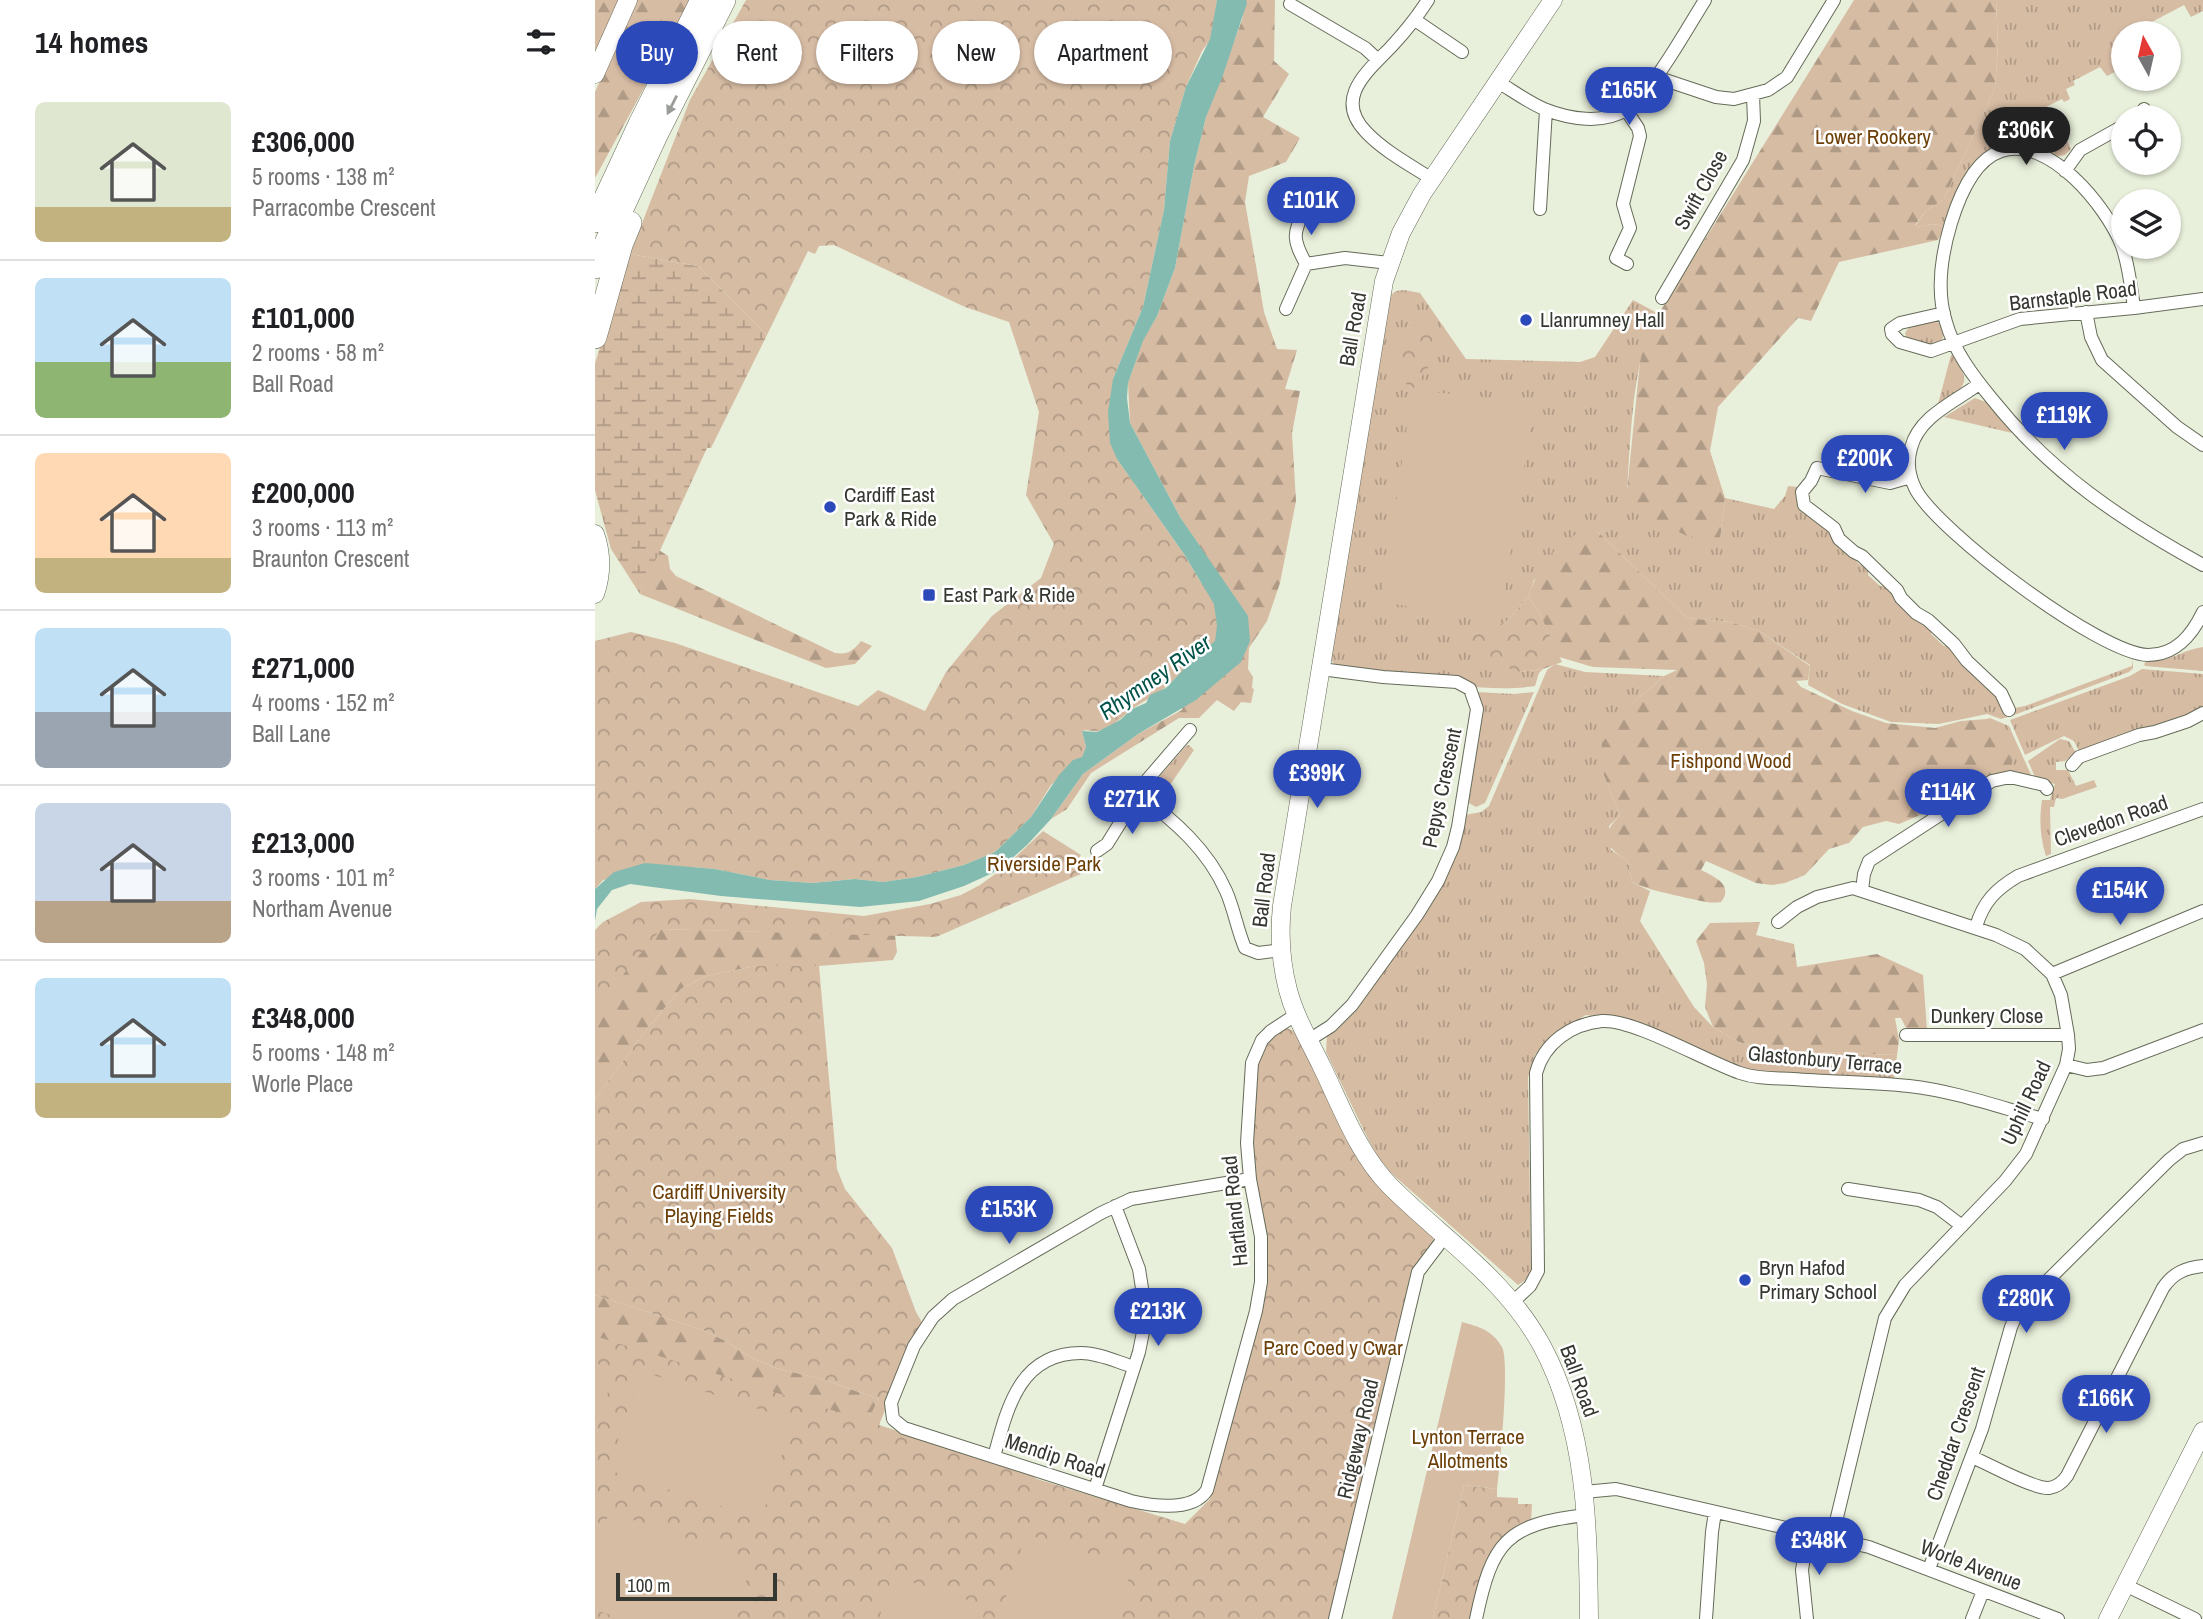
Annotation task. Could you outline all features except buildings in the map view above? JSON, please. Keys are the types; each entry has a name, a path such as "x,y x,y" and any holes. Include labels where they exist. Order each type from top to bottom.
{"highway":[{"path":"595,267 702,0"},
{"path":"595,221 724,0"},
{"path":"595,190 616,152 649,128"},
{"path":"595,337 621,245 651,168 649,128"}],"street":[{"path":"595,74 628,0"},
{"path":"1428,0 1415,20 1365,72 1356,87 1353,105 1357,120 1364,131 1432,179"},
{"name":"Ball Road","path":"1553,0 1432,179 1407,221 1389,263 1378,311 1282,906 1282,950 1286,980 1297,1014 1354,1134 1373,1165 1401,1196 1482,1267 1514,1301 1541,1345 1559,1385 1577,1445 1586,1515 1588,1619"},
{"path":"1497,82 1546,110 1573,118 1598,119 1626,110 1641,97 1656,77 1705,0"},
{"path":"1656,77 1716,97 1734,99 1768,90 1787,78 1834,0"},
{"path":"1290,4 1365,48 1378,60"},
{"path":"1415,20 1462,52"},
{"name":"Swift Close","path":"1662,298 1742,160 1754,121 1753,95"},
{"path":"1540,209 1546,110"},
{"path":"1626,110 1640,136 1623,204 1630,228 1616,258 1627,264"},
{"path":"2065,171 2080,150 2111,133"},
{"path":"2134,308 2128,267 2115,233 2096,202 2065,171 2047,159 2019,149 2009,149 1992,155 1977,169 1956,209 1942,264 1944,313 1954,342 1979,384 2031,444 2122,519 2203,565"},
{"path":"1286,309 1306,264 1294,236 1305,209"},
{"path":"1306,264 1345,258 1389,263"},
{"name":"Barnstaple Road","path":"1944,313 1900,323 1891,329 1892,334 1900,341 1931,351 2020,319 2203,299"},
{"path":"2086,312 2091,337 2102,360 2159,412 2203,446"},
{"path":"1979,384 1930,418 1922,426 1911,446 1911,477 1928,507 2002,573 2063,615 2132,651 2148,655 2172,649 2191,633 2203,612"},
{"path":"1911,477 1890,483 1817,468 1811,481 1803,488 1801,498 1804,505 1834,528 1839,539 1862,556 1897,590 1901,598 1954,644 1967,661 2001,693 2009,710"},
{"path":"595,534 601,562 600,579 595,594"},
{"name":"Pepys Crescent","path":"1309,1040 1331,1026 1352,1005 1412,923 1438,881 1453,847 1458,827 1477,709 1470,689 1457,682 1321,669"},
{"path":"2072,765 2079,757 2188,721 2203,713"},
{"path":"1097,851 1107,844 1147,780 1190,730"},
{"path":"1862,890 1869,861 1992,781 2010,777 2045,785 2047,789"},
{"path":"1139,795 1181,828 1214,868 1230,900 1245,948 1258,953 1282,950"},
{"name":"Clevedon Road","path":"1976,928 1980,913 1988,900 2005,883 2018,876 2203,810"},
{"name":"Uphill Road","path":"1779,922 1797,907 1817,897 1844,889 1862,890 1976,928 2025,949 2052,974 2061,995 2068,1035 2066,1065 2033,1143 2017,1167 1905,1285 1885,1318 1832,1538"},
{"path":"2052,974 2203,911"},
{"name":"Hartland Road","path":"1201,1499 1207,1490 1259,1297 1261,1237 1250,1179 1247,1112 1252,1063 1262,1040 1297,1014"},
{"name":"Glastonbury Terrace","path":"1514,1301 1534,1282 1538,1271 1538,1063 1551,1045 1578,1026 1603,1021 1627,1025 1750,1076 1926,1088 2043,1119"},
{"path":"2066,1065 2087,1070 2103,1068 2203,1030"},
{"name":"Dunkery Close","path":"1906,1035 2068,1035"},
{"name":"Cheddar Crescent","path":"1929,1569 1972,1457 2011,1327 2019,1309 2169,1160 2183,1149 2203,1143"},
{"path":"1095,1489 1143,1338 1143,1289 1139,1269 1115,1206 1146,1195 1250,1179"},
{"path":"1848,1189 1919,1200 1937,1207 1962,1226"},
{"name":"Mendip Road","path":"1115,1206 968,1288 938,1311 914,1346 891,1403 893,1419 899,1426 1147,1504 1189,1503 1201,1499"},
{"name":"Ridgeway Road","path":"1335,1619 1418,1272 1447,1235"},
{"path":"1972,1457 2039,1487 2058,1486 2067,1476 2162,1288 2184,1269 2203,1266"},
{"path":"994,1457 1011,1400 1021,1382 1039,1366 1061,1356 1082,1353 1134,1367"},
{"path":"2108,1619 2203,1431"},
{"name":"Worle Avenue","path":"1584,1492 1616,1489 1879,1550 2057,1619"},
{"path":"1706,1619 1715,1512"},
{"path":"1476,1619 1489,1567 1505,1544 1519,1532 1538,1523 1586,1515"},
{"path":"1807,1619 1802,1570 1808,1533"},
{"path":"2125,1585 2195,1619"},
{"path":"1972,1619 1983,1591"}],"green space":[{"path":"595,0 623,0 595,59"},
{"path":"636,0 692,0 681,21 627,21"},
{"path":"746,0 1217,0 1211,39 1202,51 1186,87 1170,141 1164,210 1143,307 1113,379 1117,459 1184,554 1214,604 1217,626 1215,641 1173,681 1116,722 1098,731 1082,731 1086,747 1082,758 1051,785 1031,817 995,852 964,865 883,882 855,879 812,883 770,880 691,867 603,880 595,889 595,641 631,632 675,643 858,706 878,690 925,711 946,672 992,616 1041,578 1054,544 1026,495 1039,412 1009,322 965,307 834,245 819,246 815,254 808,251 767,335 698,266 630,254 690,100 712,61 712,84 802,84 802,21 734,21"},
{"path":"1246,0 1275,0 1274,61 1289,74 1263,117 1300,138 1286,162 1249,176 1245,202 1264,312 1277,349 1297,350 1285,389 1300,391 1292,433 1296,501 1280,583 1267,621 1249,648 1248,669 1253,677 1254,689 1251,703 1241,702 1234,711 1217,700 1199,718 1179,718 1091,773 1067,809 1051,819 1083,774 1138,734 1182,710 1206,556 1180,517 1130,423 1128,383 1143,340 1157,316 1175,268 1206,117 1242,20"},
{"name":"Lower Rookery","path":"1854,0 1996,0 1998,45 1995,88 1944,199 1926,211 1915,225 1946,226 1938,240 1839,262 1811,321 1798,318 1718,407 1710,451 1725,498 1720,540 1687,536 1636,509 1627,490 1640,362 1646,334"},
{"path":"1996,0 2203,0 2203,11 2191,17 2184,5 2154,21 2111,21 2111,74 2107,76 2100,67 2073,81 2075,85 2066,89 2070,99 2064,102 2062,99 2040,110 2053,139 2064,134 2071,149 2065,155 2053,157 2041,152 1985,156 1946,226 1932,224 1917,227 1915,226 1926,211 1944,199 1995,88 1998,45"},
{"path":"616,45 616,84 646,84 595,178 595,92"},
{"path":"630,254 698,266 767,335 711,448 707,448 640,594 611,549 595,490 595,363"},
{"path":"1396,291 1420,293 1466,359 1580,362 1595,357 1633,300 1657,313 1642,353 1638,376 1627,490 1720,539 1725,498 1774,509 1785,496 1788,486 1798,487 1797,493 1860,565 1865,564 1868,575 1880,586 1890,587 1890,592 1924,625 1932,628 1931,634 1944,646 1950,645 1953,653 1998,695 2008,717 2001,719 1987,714 1939,724 1891,722 1842,704 1808,685 1810,665 1759,631 1730,622 1687,618 1597,531 1534,580 1528,597 1505,623 1519,672 1543,669 1535,686 1462,686 1335,665 1329,657 1388,297"},
{"path":"1423,318 1441,350 1412,390 1399,376 1392,353 1403,348 1406,332"},
{"path":"1933,320 1942,325 1945,331 1941,343 1930,346 1906,337 1905,333 1910,326"},
{"path":"1951,355 1960,366 1963,385 1938,404"},
{"path":"1412,390 1534,402 1500,621 1382,602"},
{"path":"1975,398 1986,402 2012,433 1944,417"},
{"name":"Fishpond Wood","path":"1597,531 1687,618 1730,622 1759,631 1810,666 1808,680 1796,681 1801,687 1852,711 1886,723 1935,728 1961,721 1987,719 2008,744 2012,763 2002,774 1936,812 1925,813 1899,824 1886,821 1863,827 1849,843 1829,849 1805,875 1785,883 1756,883 1706,861 1701,870 1724,886 1721,902 1687,898 1632,882 1628,861 1614,851 1607,841 1609,829 1620,815 1603,773 1600,759 1602,743 1633,703 1664,676 1677,670 1593,667 1559,657 1538,610 1528,597 1540,571 1559,546 1575,535"},
{"path":"659,550 668,556 670,569 676,576 835,653 850,652 861,641 872,646 855,664 826,668 640,594"},
{"path":"1528,597 1538,610 1562,662 1543,669 1520,672 1467,654 1469,629 1505,623"},
{"path":"2203,647 2203,671 2144,664 2147,661 2161,660"},
{"path":"2133,659 2133,668 2129,672 2014,715 2010,709 2025,706 2132,666"},
{"path":"1555,664 1585,672 1664,676 1633,703 1619,723 1603,773 1620,815 1609,826 1611,850 1628,861 1632,882 1650,891 1640,921 1694,1007 1713,1027 1739,1042 1768,1050 1897,1055 1894,1081 1747,1072 1616,1018 1586,1015 1552,1035 1535,1055 1528,1077 1531,1272 1527,1279 1518,1285 1391,1173 1378,1157 1326,1052 1327,1035 1415,928 1465,815 1481,812 1489,806 1547,670"},
{"path":"2142,669 2203,674 2203,709 2183,719 2179,717 2161,723 2160,727 2150,726 2079,751 2074,741 2064,736 2025,755 2010,720 2130,676"},
{"path":"1476,692 1534,692 1485,803 1476,807 1467,802"},
{"path":"1990,718 2009,726 2032,777 2002,774 1984,720"},
{"path":"2060,739 2069,741 2076,753 2065,761 2056,762 2056,770 2068,770 2076,786 2094,780 2097,787 2062,799 2056,798 2054,807 2050,807 2051,854 2046,856 2041,835 2041,807 2042,800 2050,800 2055,784 2036,779 2028,761"},
{"path":"1189,745 1194,750 1159,801 1152,792 1153,784"},
{"name":"Riverside Park","path":"1043,831 1081,855 1072,867 1081,874 936,937 661,929 622,976 595,1020 595,930 603,922 641,902 690,899 864,916 930,904 961,895 1005,867"},
{"path":"1760,922 1756,935 1794,944 1797,967 1877,954 1923,975 1927,1030 1907,1030 1901,1018 1895,1018 1899,1040 1897,1055 1768,1050 1739,1042 1713,1027 1705,1007 1707,984 1704,963 1696,941 1710,923"},
{"path":"661,929 895,935 897,952 893,960 819,966 756,966 706,976 681,989 647,1029 595,1099 595,972"},
{"name":"Cardiff University Playing Fields","path":"756,966 819,966 837,1169 845,1189 892,1248 923,1324 879,1425 1037,1479 1185,1524 1210,1499 1260,1311 1253,1148 1256,1066 1261,1051 1275,1033 1287,1028 1300,1034 1338,1115 1433,1232 1433,1242 1429,1250 1416,1266 1331,1619 595,1619 595,1336 867,1421 879,1399 822,1379 776,1368 752,1358 703,1330 595,1295 595,1099 647,1029 681,989 706,976"},
{"path":"595,1295 703,1330 752,1358 776,1368 822,1379 879,1399 864,1428 595,1339"},
{"name":"Lynton Terrace Allotments","path":"1462,1322 1490,1333 1502,1347 1504,1356 1504,1415 1497,1489 1464,1485 1433,1619 1392,1619"},
{"path":"595,1363 616,1369 595,1430"},
{"path":"641,1371 793,1420 761,1519 608,1470"},
{"path":"1464,1485 1497,1489 1497,1497 1518,1498 1518,1504 1532,1504 1531,1521 1510,1534 1472,1619 1433,1619"},
{"path":"609,1512 753,1560 733,1619 623,1619 595,1610 595,1553"},
{"path":"1026,1534 1132,1567 1116,1619 999,1619"},
{"path":"892,1576 987,1606 982,1619 879,1619"}],"water":[{"path":"1217,0 1246,0 1247,3 1206,117 1175,268 1157,316 1143,341 1128,383 1127,398 1130,423 1180,517 1248,616 1250,641 1241,662 1196,700 1138,734 1083,774 1051,819 1027,845 999,870 964,886 919,901 860,907 721,896 630,884 612,890 597,909 595,921 595,889 614,872 645,863 715,869 770,880 812,883 855,879 883,882 964,865 995,852 1031,817 1059,775 1073,760 1082,757 1086,747 1082,731 1097,732 1146,703 1150,695 1166,688 1198,654 1215,641 1217,626 1214,604 1184,554 1117,459 1110,443 1108,412 1113,379 1143,307 1164,210 1170,141 1186,87 1210,39"}],"place":[{"name":"Llanrumney Hall","path":"1526,320"},
{"name":"Cardiff East Park & Ride","path":"830,507"},
{"name":"East Park & Ride","path":"929,595"},
{"name":"Bryn Hafod Primary School","path":"1745,1280"}],"water label":[{"name":"Rhymney River","path":"1155,677"}],"park label":[{"name":"Parc Coed y Cwar","path":"1333,1348"}]}
